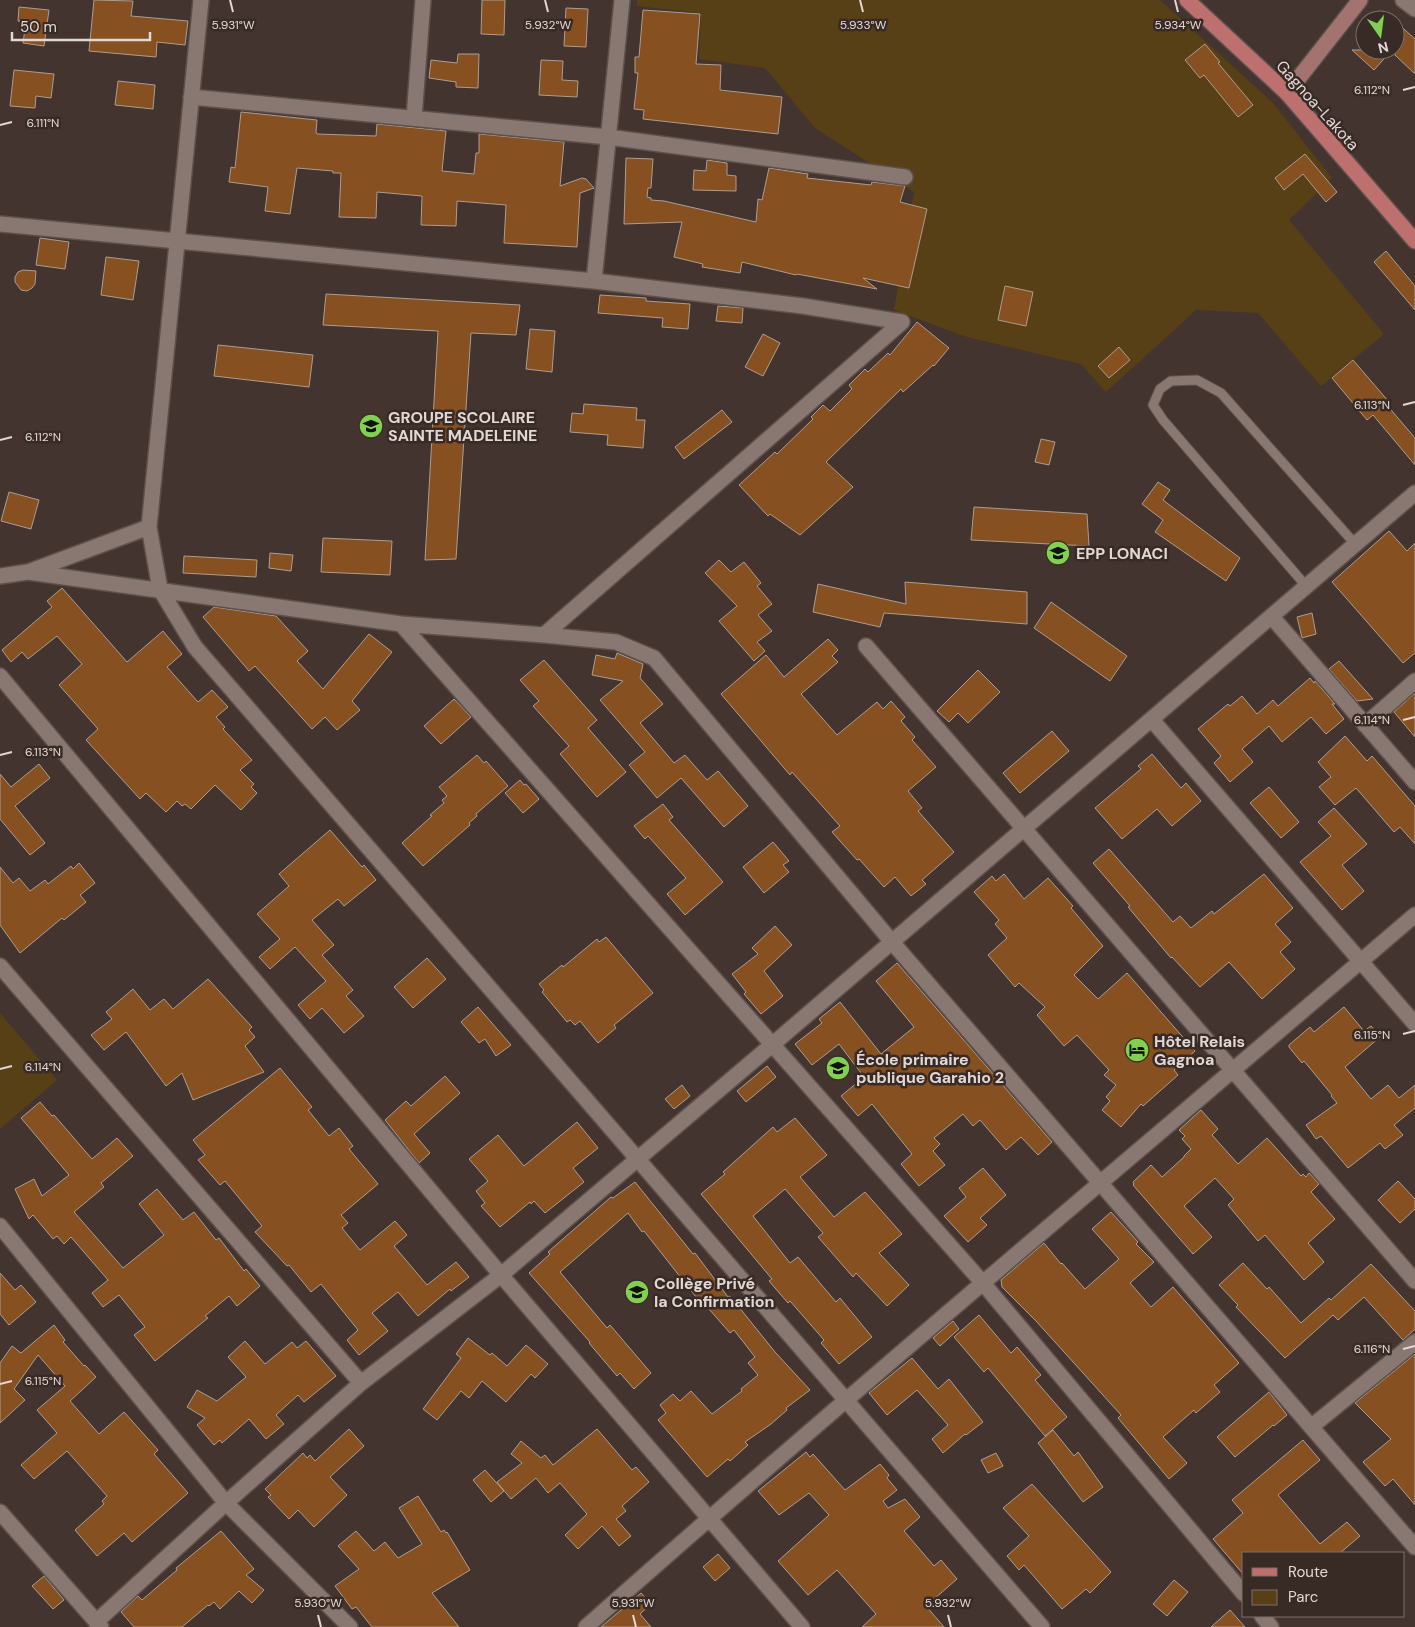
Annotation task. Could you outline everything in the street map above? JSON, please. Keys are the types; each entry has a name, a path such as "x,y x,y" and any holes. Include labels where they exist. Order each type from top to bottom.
{"main road":[{"name":"Gagnoa-Lakota","path":"1187,0 1287,93 1415,241"}],"street":[{"path":"201,0 149,527 160,589 195,646 1042,1627"},
{"path":"414,118 423,0"},
{"path":"594,281 622,0"},
{"path":"1287,93 1360,0"},
{"path":"1403,0 1415,9"},
{"path":"192,97 608,136 905,177"},
{"path":"0,224 594,281 803,306 902,322 544,635"},
{"path":"0,1512 98,1624 226,1503 361,1383 500,1275 773,1044 1415,493"},
{"path":"0,576 28,572 149,527"},
{"path":"28,572 401,624 616,642 654,658 892,942 1415,1547"},
{"path":"1272,617 1415,782"},
{"path":"401,624 982,1282 1242,1592"},
{"path":"866,646 1415,1281"},
{"path":"0,676 500,1275 802,1627"},
{"path":"1365,725 1415,681"},
{"path":"1152,720 1415,1024"},
{"path":"586,1627 982,1282 1101,1184 1415,915"},
{"path":"0,966 361,1383"},
{"path":"0,1226 226,1503 350,1627"},
{"path":"1311,1427 1415,1342"},
{"path":"1263,1617 1271,1627"}],"lane":[{"path":"1307,587 1163,420 1153,405 1160,389 1171,382 1197,380 1221,393 1356,545"}],"green space":[{"path":"637,0 1160,0 1273,103 1332,178 1289,220 1384,334 1321,386 1258,313 1196,310 1106,392 1081,364 967,337 894,310 914,192 815,128 765,68 699,59 701,13 637,6"},
{"path":"0,1013 57,1080 0,1129"}],"building":[{"path":"94,0 133,1 131,16 188,21 185,45 157,42 156,57 89,51"},
{"path":"482,0 505,0 504,35 481,34"},
{"path":"19,7 49,10 44,46 23,43 26,22 18,21"},
{"path":"566,8 588,9 586,47 564,46"},
{"path":"643,10 700,14 696,64 721,65 720,90 782,97 778,134 643,119 644,110 634,109 638,73 635,73 635,57 639,57"},
{"path":"1405,30 1415,39 1415,74 1400,60 1405,60"},
{"path":"1205,44 1220,62 1218,63 1253,105 1238,117 1204,75 1200,78 1185,60"},
{"path":"458,54 479,54 478,88 456,87 456,82 429,78 431,60 457,63"},
{"path":"541,60 563,61 562,80 578,81 577,97 539,95"},
{"path":"1363,60 1383,60 1374,70"},
{"path":"14,70 54,74 51,98 36,96 35,108 10,106"},
{"path":"118,81 155,85 153,109 115,105"},
{"path":"241,112 317,120 317,134 376,136 377,124 446,131 442,171 474,174 476,153 479,153 479,134 564,142 560,186 582,178 586,179 594,188 580,193 577,247 504,243 506,205 457,201 456,226 421,225 422,196 377,192 376,218 339,217 341,173 333,173 333,171 297,168 290,214 265,211 268,187 229,182 231,167 235,168"},
{"path":"1305,154 1337,192 1326,202 1303,174 1284,190 1275,178"},
{"path":"626,158 653,159 651,188 648,188 647,197 651,198 651,200 664,201 756,222 758,199 762,200 769,168 808,174 807,178 871,185 872,182 905,186 900,202 927,209 909,288 863,278 877,289 796,275 742,262 740,273 702,267 703,264 674,257 682,222 624,224"},
{"path":"707,160 727,163 727,175 736,176 736,191 693,190 694,170 706,171"},
{"path":"40,238 69,242 65,269 36,265"},
{"path":"1386,251 1415,286 1415,310 1374,262"},
{"path":"106,257 139,261 133,300 101,295"},
{"path":"23,270 36,271 35,284 27,291 21,290 15,282 18,272"},
{"path":"1005,286 1033,292 1026,326 998,320"},
{"path":"326,294 520,305 516,335 471,333 456,559 425,560 438,331 323,325"},
{"path":"600,295 646,298 646,301 690,304 688,329 662,327 663,318 598,313"},
{"path":"718,306 743,308 742,323 716,321"},
{"path":"917,322 949,348 934,366 903,392 901,389 826,462 853,487 800,535 770,514 768,516 739,485 775,452 777,454 813,419 811,417 823,405 830,411 852,389 849,385 865,369 868,372 888,353 890,355"},
{"path":"530,329 555,331 552,372 526,369"},
{"path":"763,334 780,343 763,376 745,367"},
{"path":"218,345 313,355 309,387 214,376"},
{"path":"1119,347 1130,360 1109,378 1098,366"},
{"path":"1353,360 1389,402 1386,404 1415,438 1415,465 1373,415 1367,420 1332,378"},
{"path":"584,404 637,408 636,420 645,420 643,448 607,445 608,435 570,432 572,413 583,414"},
{"path":"722,410 732,422 684,459 675,447"},
{"path":"1041,439 1055,442 1049,465 1035,462"},
{"path":"1158,482 1170,490 1163,500 1240,558 1226,581 1155,532 1163,520 1142,504"},
{"path":"9,492 39,500 31,529 1,521"},
{"path":"974,507 1087,514 1089,546 971,540"},
{"path":"1389,531 1407,551 1415,543 1415,653 1403,663 1332,582"},
{"path":"323,538 392,541 390,575 321,572"},
{"path":"270,553 293,555 291,571 269,568"},
{"path":"184,556 257,560 256,577 183,573"},
{"path":"719,560 731,572 744,562 761,583 757,586 772,604 758,615 772,631 757,642 765,651 754,661 719,621 737,606 705,573"},
{"path":"905,582 1027,592 1027,624 884,613 880,627 813,612 818,584 906,604"},
{"path":"62,588 127,662 163,631 182,654 167,667 198,702 212,690 228,707 216,717 225,727 223,729 252,760 240,770 254,784 251,787 257,793 241,810 215,785 191,809 185,804 182,806 177,801 166,812 146,793 140,799 86,740 98,729 59,685 82,664 57,636 28,659 22,652 11,662 2,650 52,607 47,601"},
{"path":"1051,602 1127,656 1110,681 1034,628"},
{"path":"214,607 276,616 308,651 297,661 323,689 369,634 392,652 352,701 360,710 337,730 325,717 312,729 255,666 249,671 203,617"},
{"path":"1312,613 1316,634 1302,638 1297,617"},
{"path":"828,639 838,650 832,656 838,662 801,694 837,735 877,702 883,709 891,701 905,717 901,721 915,737 912,740 936,767 908,791 922,808 918,811 954,852 922,880 926,884 911,896 895,877 884,887 859,859 857,860 832,832 840,826 792,772 790,775 721,694 766,655 784,677"},
{"path":"617,653 643,664 640,678 663,704 640,723 674,763 685,755 707,780 718,771 748,806 724,827 681,778 657,798 629,765 645,752 600,700 623,681 592,675 596,655 615,659"},
{"path":"544,660 597,720 588,728 626,772 597,797 560,754 569,746 533,706 539,701 520,680"},
{"path":"1339,661 1373,699 1357,701 1329,669"},
{"path":"978,670 1000,692 968,723 958,713 949,722 937,711"},
{"path":"1310,678 1314,683 1315,681 1335,704 1332,704 1344,719 1326,734 1311,717 1282,742 1269,726 1242,749 1253,762 1230,782 1214,763 1221,756 1198,729 1228,704 1230,706 1242,696 1257,714 1273,700 1278,706"},
{"path":"1415,693 1415,737 1394,712"},
{"path":"454,699 471,717 441,744 424,726"},
{"path":"1052,731 1069,751 1020,793 1003,773"},
{"path":"1345,736 1367,761 1372,756 1415,806 1415,844 1400,827 1394,832 1356,788 1335,805 1319,787 1331,777 1318,762"},
{"path":"1152,754 1181,788 1186,783 1201,801 1172,826 1157,809 1122,839 1095,808 1141,769 1138,766"},
{"path":"477,755 484,763 486,761 508,786 476,814 477,816 469,823 470,825 423,866 402,843 444,803 442,800 447,796 439,787"},
{"path":"39,764 50,778 15,806 45,843 30,855 0,819 0,774 11,787"},
{"path":"520,780 539,799 523,813 505,793"},
{"path":"1269,787 1299,822 1281,838 1250,803"},
{"path":"663,804 673,817 669,820 723,882 685,915 667,894 686,878 648,836 645,839 634,826"},
{"path":"1334,808 1367,844 1342,865 1364,891 1342,910 1300,862 1331,836 1318,822"},
{"path":"330,830 362,867 364,865 376,880 344,906 338,899 312,920 334,945 322,955 353,990 346,996 364,1016 344,1033 322,1008 310,1019 298,1005 326,981 295,947 270,969 259,957 280,939 257,914 289,886 279,874"},
{"path":"773,842 789,861 783,865 789,872 764,893 743,867"},
{"path":"1109,849 1173,922 1180,916 1191,928 1212,911 1214,914 1264,874 1293,908 1275,924 1291,942 1280,952 1295,969 1262,999 1229,962 1200,987 1171,958 1093,863"},
{"path":"79,863 95,883 80,895 86,902 64,920 62,918 20,953 0,925 0,867 13,883 19,878 30,891 45,880 48,884 71,866 73,869"},
{"path":"1004,874 1024,899 1048,878 1073,906 1071,908 1103,946 1074,975 1098,999 1127,973 1195,1051 1174,1070 1178,1075 1143,1106 1141,1104 1121,1127 1102,1110 1110,1101 1106,1097 1116,1085 1104,1075 1109,1070 1077,1035 1064,1046 1037,1015 1045,1007 1019,983 1015,987 988,955 1007,938 995,924 999,920 974,892 992,876 996,881"},
{"path":"775,926 792,945 764,971 783,996 761,1014 744,994 746,992 732,974 758,954 752,948"},
{"path":"606,937 653,993 614,1025 616,1028 598,1043 580,1021 575,1025 570,1020 567,1022 542,992 544,990 539,984 597,939 599,942"},
{"path":"427,958 446,979 413,1008 394,987"},
{"path":"897,963 1052,1142 1038,1155 1021,1137 1006,1150 980,1120 973,1126 963,1114 934,1138 940,1144 933,1151 945,1165 919,1186 901,1164 912,1154 872,1104 858,1116 841,1096 864,1077 839,1044 812,1065 795,1044 822,1023 819,1019 840,1002 881,1054 914,1027 876,981"},
{"path":"208,979 252,1027 249,1030 255,1037 245,1046 264,1072 193,1100 182,1073 166,1086 126,1032 104,1050 91,1035 112,1019 106,1012 133,989 150,1010 164,999 173,1009"},
{"path":"478,1007 511,1045 496,1056 485,1039 479,1043 461,1022"},
{"path":"1344,1007 1364,1031 1371,1026 1380,1037 1345,1067 1371,1099 1388,1085 1399,1098 1415,1085 1415,1108 1394,1125 1403,1135 1385,1149 1380,1143 1348,1168 1321,1136 1316,1139 1306,1125 1337,1103 1304,1061 1302,1063 1289,1047 1310,1027 1314,1032"},
{"path":"767,1066 776,1077 746,1102 737,1091"},
{"path":"280,1068 312,1107 308,1110 329,1136 339,1128 353,1146 349,1149 378,1184 341,1215 348,1223 342,1228 360,1250 395,1221 407,1235 394,1246 427,1285 456,1262 469,1277 451,1291 450,1289 418,1316 398,1292 372,1313 388,1331 359,1355 347,1340 358,1330 321,1284 311,1292 289,1265 287,1266 255,1232 262,1226 225,1181 220,1185 198,1160 205,1155 193,1140"},
{"path":"445,1076 460,1093 414,1134 430,1153 419,1163 385,1120 406,1101 411,1106"},
{"path":"682,1085 690,1096 674,1109 665,1099"},
{"path":"40,1102 52,1116 54,1115 92,1159 117,1138 133,1156 101,1183 104,1187 74,1212 123,1268 164,1235 139,1204 157,1189 183,1220 194,1212 216,1240 219,1238 244,1271 246,1269 260,1286 237,1306 229,1296 205,1316 208,1318 155,1361 134,1335 145,1327 119,1295 103,1307 92,1293 108,1280 71,1237 64,1244 57,1236 53,1239 33,1215 29,1219 15,1189 34,1179 42,1196 69,1175 21,1118"},
{"path":"1201,1110 1218,1129 1212,1135 1238,1164 1267,1138 1301,1176 1303,1174 1306,1177 1309,1173 1319,1184 1311,1192 1335,1219 1308,1243 1324,1262 1304,1280 1265,1235 1258,1241 1228,1205 1234,1199 1215,1178 1184,1206 1212,1237 1193,1254 1133,1185 1133,1182 1151,1165 1162,1177 1184,1157 1191,1149 1182,1139 1185,1136 1179,1130"},
{"path":"795,1118 827,1155 800,1177 834,1217 865,1192 902,1234 879,1253 909,1285 887,1306 856,1273 853,1277 818,1237 823,1233 785,1189 753,1216 790,1263 798,1257 836,1302 840,1298 872,1337 839,1364 821,1343 824,1340 790,1301 788,1303 769,1281 772,1279 701,1194 725,1174 723,1172 773,1127 777,1132"},
{"path":"577,1122 598,1148 573,1168 584,1182 545,1213 534,1201 531,1204 530,1202 500,1227 481,1206 485,1203 476,1191 488,1181 469,1159 498,1135 524,1166"},
{"path":"983,1168 1006,1195 980,1218 987,1225 968,1242 944,1216 966,1197 959,1188"},
{"path":"1398,1181 1415,1199 1415,1209 1400,1223 1378,1200"},
{"path":"635,1182 693,1254 695,1253 728,1297 730,1296 775,1352 810,1390 786,1408 787,1410 771,1424 745,1442 748,1445 730,1461 728,1459 707,1477 658,1420 666,1413 660,1405 673,1394 680,1401 691,1391 712,1414 742,1391 741,1389 758,1375 748,1363 755,1357 734,1330 730,1333 701,1300 700,1302 628,1213 560,1272 607,1328 610,1325 651,1373 634,1389 620,1373 617,1376 590,1342 529,1273 550,1254 548,1252 611,1197 613,1198"},
{"path":"1111,1212 1138,1242 1136,1244 1154,1262 1130,1283 1151,1307 1173,1287 1239,1363 1214,1385 1220,1392 1196,1413 1194,1410 1163,1437 1187,1463 1169,1479 1118,1418 1121,1415 1036,1321 1002,1287 1001,1280 1044,1243 1085,1289 1119,1259 1092,1229"},
{"path":"1243,1263 1267,1289 1269,1287 1301,1323 1329,1298 1331,1300 1371,1264 1415,1311 1415,1329 1403,1340 1364,1297 1338,1320 1333,1315 1285,1358 1236,1307 1238,1305 1219,1285"},
{"path":"0,1273 15,1290 21,1285 36,1302 9,1325 0,1314"},
{"path":"979,1315 1011,1353 1017,1347 1041,1375 1035,1380 1067,1417 1045,1436 988,1368 984,1372 954,1337"},
{"path":"953,1321 959,1329 940,1346 933,1338"},
{"path":"54,1325 65,1340 63,1342 96,1377 70,1401 99,1434 124,1412 158,1450 154,1454 188,1493 132,1542 124,1533 97,1556 75,1530 104,1504 102,1501 107,1496 67,1451 34,1479 21,1465 57,1433 37,1410 65,1386 38,1355 14,1389 25,1400 0,1423 0,1363 12,1346 21,1353"},
{"path":"468,1338 490,1355 492,1353 507,1366 526,1345 548,1364 535,1378 531,1374 506,1402 482,1381 469,1398 461,1391 437,1420 423,1409 461,1358 456,1354"},
{"path":"245,1341 265,1364 292,1342 297,1348 306,1341 336,1376 304,1402 298,1395 276,1415 284,1424 266,1439 249,1419 222,1443 220,1440 214,1445 197,1425 205,1418 187,1407 197,1390 217,1401 246,1377 228,1357"},
{"path":"1415,1354 1415,1505 1393,1479 1385,1486 1363,1462 1391,1439 1355,1403"},
{"path":"912,1358 938,1389 949,1379 983,1422 965,1434 943,1453 932,1439 948,1425 917,1390 887,1415 869,1393"},
{"path":"1269,1392 1287,1415 1235,1457 1217,1437"},
{"path":"349,1429 364,1446 330,1477 347,1495 314,1527 298,1510 289,1519 268,1497 271,1495 265,1489 303,1453 307,1458 310,1455 315,1461"},
{"path":"597,1429 632,1470 636,1467 649,1482 622,1506 626,1511 616,1519 631,1536 619,1546 602,1526 578,1549 565,1535 587,1514 560,1483 548,1493 536,1478 511,1499 497,1482 522,1463 511,1454 521,1441 541,1458 545,1455 553,1465"},
{"path":"1053,1430 1074,1456 1078,1452 1103,1487 1083,1502 1038,1443"},
{"path":"1303,1440 1320,1460 1278,1495 1320,1544 1347,1522 1360,1536 1341,1552 1242,1552 1242,1573 1213,1539 1243,1513 1232,1500"},
{"path":"806,1452 810,1457 813,1454 845,1490 880,1464 889,1475 887,1478 897,1490 883,1501 888,1508 905,1499 920,1517 904,1531 934,1566 941,1560 957,1579 926,1606 944,1627 862,1627 876,1614 837,1570 808,1595 778,1561 829,1515 809,1493 779,1515 758,1491"},
{"path":"996,1453 1003,1466 988,1473 981,1460"},
{"path":"485,1470 504,1491 491,1502 473,1480"},
{"path":"1032,1484 1111,1572 1090,1593 1086,1589 1062,1609 1024,1565 1019,1570 1007,1556 1029,1536 1003,1508"},
{"path":"418,1496 441,1532 444,1530 447,1532 470,1570 432,1593 459,1627 372,1627 356,1607 352,1609 335,1586 359,1569 338,1546 356,1531 374,1551 385,1542 398,1558 422,1544 399,1508"},
{"path":"221,1531 254,1569 246,1575 264,1590 252,1603 239,1591 220,1609 214,1602 182,1627 134,1627 121,1612 138,1596 142,1600 177,1570 176,1568"},
{"path":"718,1554 730,1568 715,1581 703,1567"},
{"path":"44,1576 64,1600 53,1609 32,1586"},
{"path":"1174,1580 1188,1592 1167,1616 1153,1604"},
{"path":"641,1593 651,1604 640,1614 651,1627 601,1627"},
{"path":"1230,1610 1245,1627 1211,1627"}],"place":[{"name":"GROUPE SCOLAIRE SAINTE MADELEINE","path":"371,426"},
{"name":"EPP LONACI","path":"1058,553"},
{"name":"Hôtel Relais Gagnoa","path":"1137,1050"},
{"name":"École primaire publique Garahio 2","path":"838,1068"},
{"name":"Collège Privé la Confirmation","path":"637,1292"}]}
